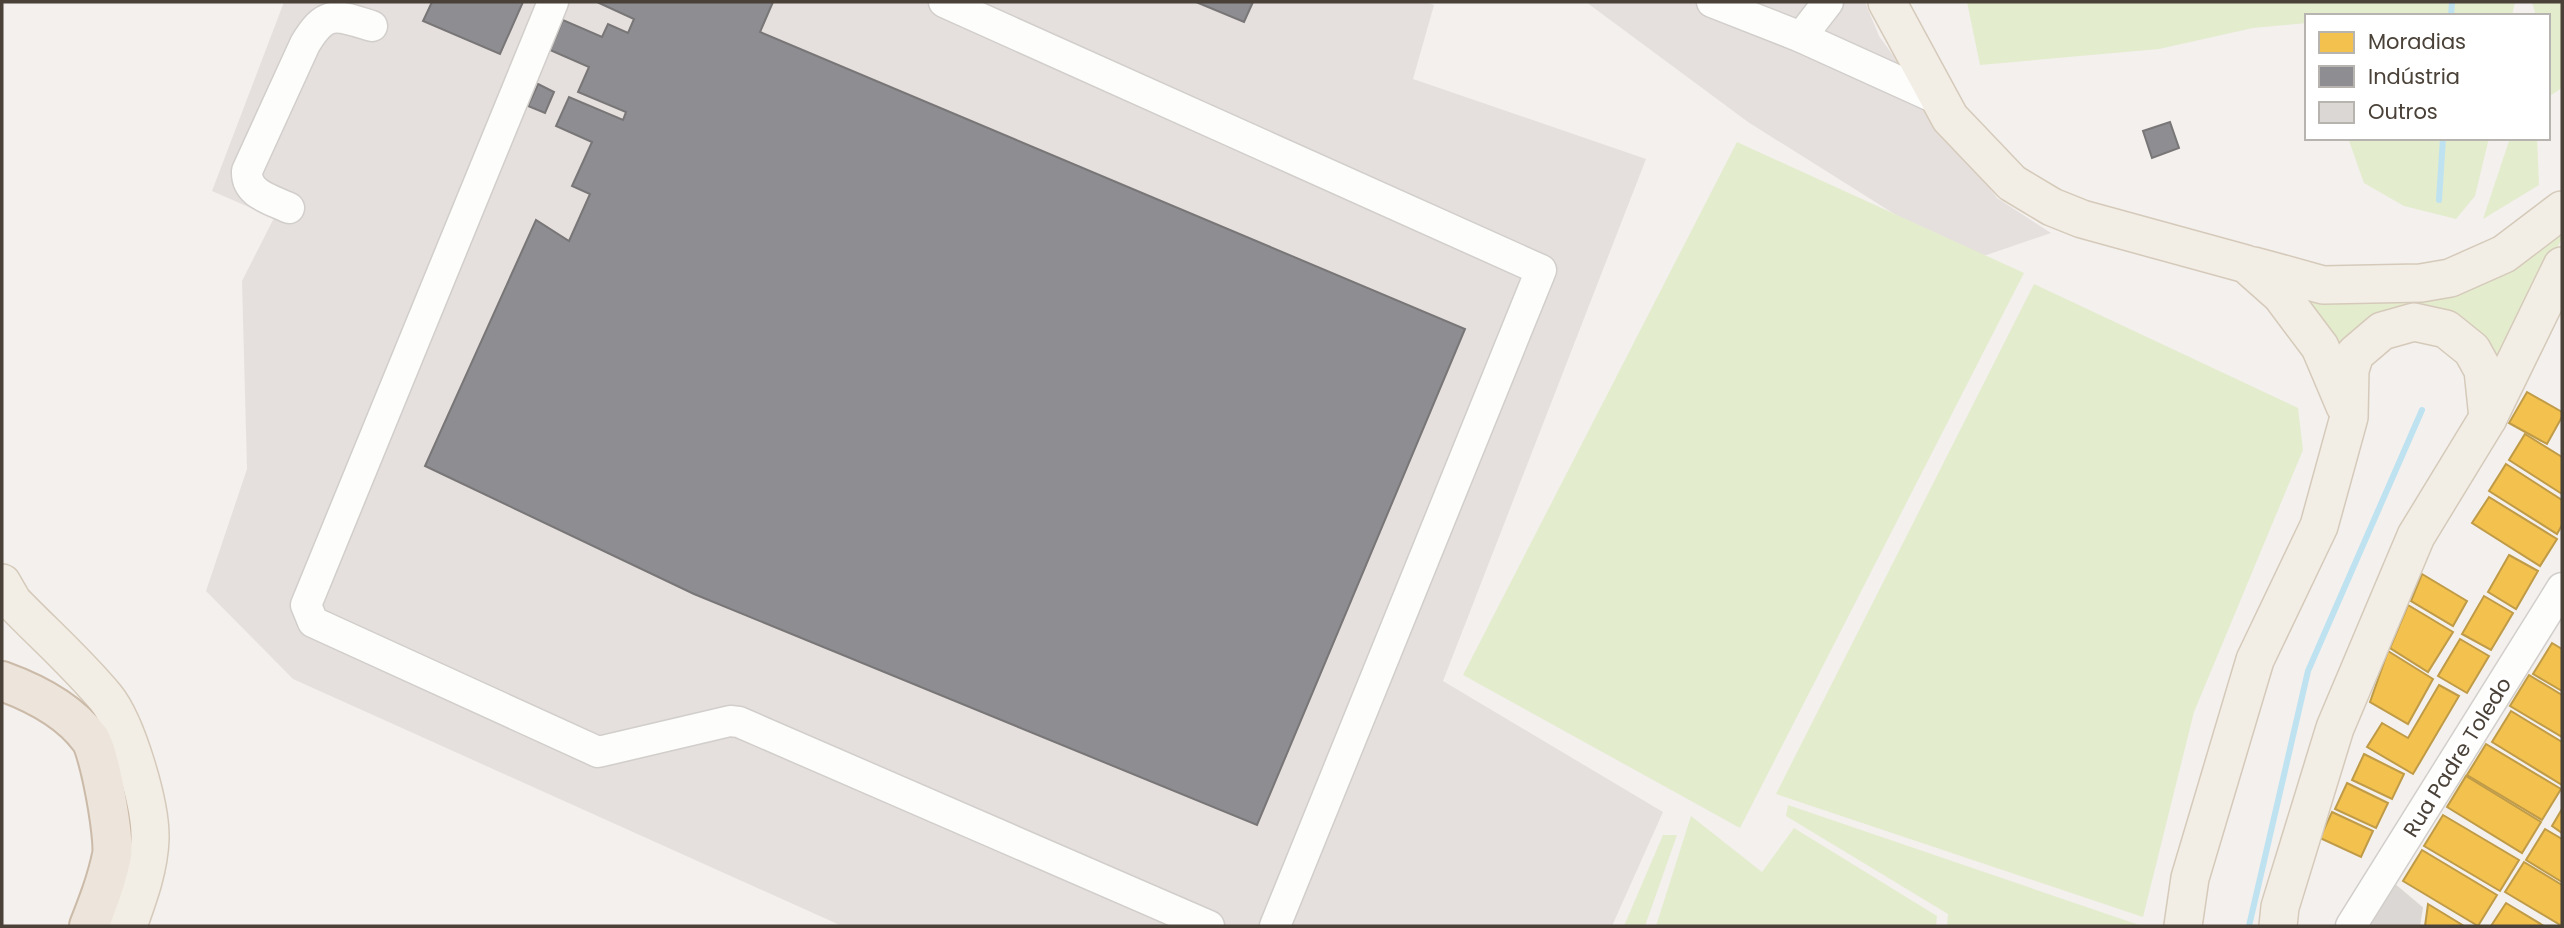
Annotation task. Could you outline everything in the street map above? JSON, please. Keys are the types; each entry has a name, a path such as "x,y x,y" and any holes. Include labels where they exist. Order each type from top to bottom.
{"highway":[{"path":"2,681 31,692 63,712 92,741 102,778 113,852 101,897 89,926"}],"main road":[{"path":"1887,2 1950,118 2012,183 2052,206 2082,219 2323,285 2421,283 2450,278 2504,254 2562,210"},
{"path":"2246,264 2281,295 2320,347 2349,417"},
{"path":"2278,926 2280,907 2334,728 2416,536 2488,418 2562,266"},
{"path":"2183,926 2190,878 2255,660 2319,526 2349,417 2350,370 2355,354 2382,331 2414,322 2446,329 2472,351 2483,370 2488,418"},
{"path":"2,583 13,602 108,699 128,742 144,792 150,837 144,882 128,926"}],"street":[{"path":"553,2 306,604 313,622 598,752 730,721 739,722 1209,926"},
{"path":"944,2 1541,270 1275,926"},
{"path":"1712,2 1801,37 1940,100"},
{"path":"1801,37 1828,2"},
{"path":"289,208 250,188 247,171 316,25 324,19 342,17 372,26"},
{"name":"Rua Padre Toledo","path":"2351,926 2562,588"}],"shaded area":[{"path":"284,2 1425,2 1434,5 1413,79 1646,159 1443,681 1663,812 1612,926 842,926 293,679 206,591 247,469 242,281 274,218 212,191"},
{"path":"1586,2 1865,2 1879,36 1997,198 2051,233 1969,261 1748,122"}],"green space":[{"path":"1967,2 2515,2 2512,14 2305,14 2305,23 2253,28 2159,49 1980,65"},
{"path":"2532,2 2562,2 2562,88 2550,96 2550,14 2535,14"},
{"path":"2349,140 2489,140 2475,196 2456,219 2404,206 2364,183"},
{"path":"2509,140 2537,140 2539,185 2483,219"},
{"path":"1737,142 2024,273 1740,828 1463,675"},
{"path":"2562,225 2562,238 2499,372 2456,322 2345,356 2282,283 2348,297"},
{"path":"2034,284 2298,408 2303,450 2194,712 2143,917 1776,794"},
{"path":"1788,805 2142,926 1947,926 1948,914 1786,816"},
{"path":"1691,816 1762,872 1794,828 1937,916 1936,926 1656,926"},
{"path":"1663,835 1677,835 1645,926 1624,926"}],"building: Moradias":[{"path":"2527,392 2562,412 2562,417 2547,444 2509,423"},
{"path":"2525,434 2562,457 2562,494 2509,460"},
{"path":"2506,464 2562,500 2562,525 2557,534 2489,491"},
{"path":"2489,497 2557,539 2540,566 2472,523"},
{"path":"2509,555 2538,571 2516,609 2488,592"},
{"path":"2422,574 2467,601 2453,626 2411,601"},
{"path":"2484,596 2513,613 2491,650 2462,634"},
{"path":"2408,605 2453,632 2428,672 2390,648"},
{"path":"2460,639 2489,656 2467,693 2438,676"},
{"path":"2552,643 2562,649 2562,691 2533,674"},
{"path":"2388,651 2433,679 2408,724 2370,702"},
{"path":"2529,675 2562,695 2562,737 2510,706"},
{"path":"2439,685 2459,696 2413,774 2367,747 2382,723 2408,738"},
{"path":"2511,711 2562,742 2562,785 2492,742"},
{"path":"2486,744 2561,789 2542,820 2467,775"},
{"path":"2364,754 2404,774 2392,799 2352,780"},
{"path":"2466,776 2541,822 2522,853 2447,807"},
{"path":"2347,783 2388,803 2376,828 2335,809"},
{"path":"2562,809 2562,833 2552,826"},
{"path":"2332,812 2373,831 2361,857 2320,838"},
{"path":"2443,815 2519,860 2500,891 2424,846"},
{"path":"2545,829 2562,839 2562,882 2526,860"},
{"path":"2422,850 2497,895 2478,926 2403,881"},
{"path":"2524,862 2562,885 2562,926 2505,892"},
{"path":"2506,903 2544,926 2491,926"},
{"path":"2428,904 2464,926 2425,926"}],"building: Indústria":[{"path":"432,2 523,2 500,54 423,21"},
{"path":"597,2 773,2 760,32 1465,329 1257,825 694,594 425,466 536,220 569,241 590,194 572,186 592,142 556,126 569,97 623,120 626,112 578,92 589,67 550,50 563,20 602,37 608,24 628,33 634,19"},
{"path":"1196,2 1253,2 1244,22"},
{"path":"538,84 554,92 545,113 528,106"},
{"path":"2170,122 2179,148 2152,158 2143,131"}],"building: Outros":[{"path":"2396,886 2422,908 2419,926 2369,926"}],"waterway":[{"path":"2451,14 2452,2"},
{"path":"2439,200 2443,140"},
{"path":"2249,926 2308,671 2422,410"}]}
